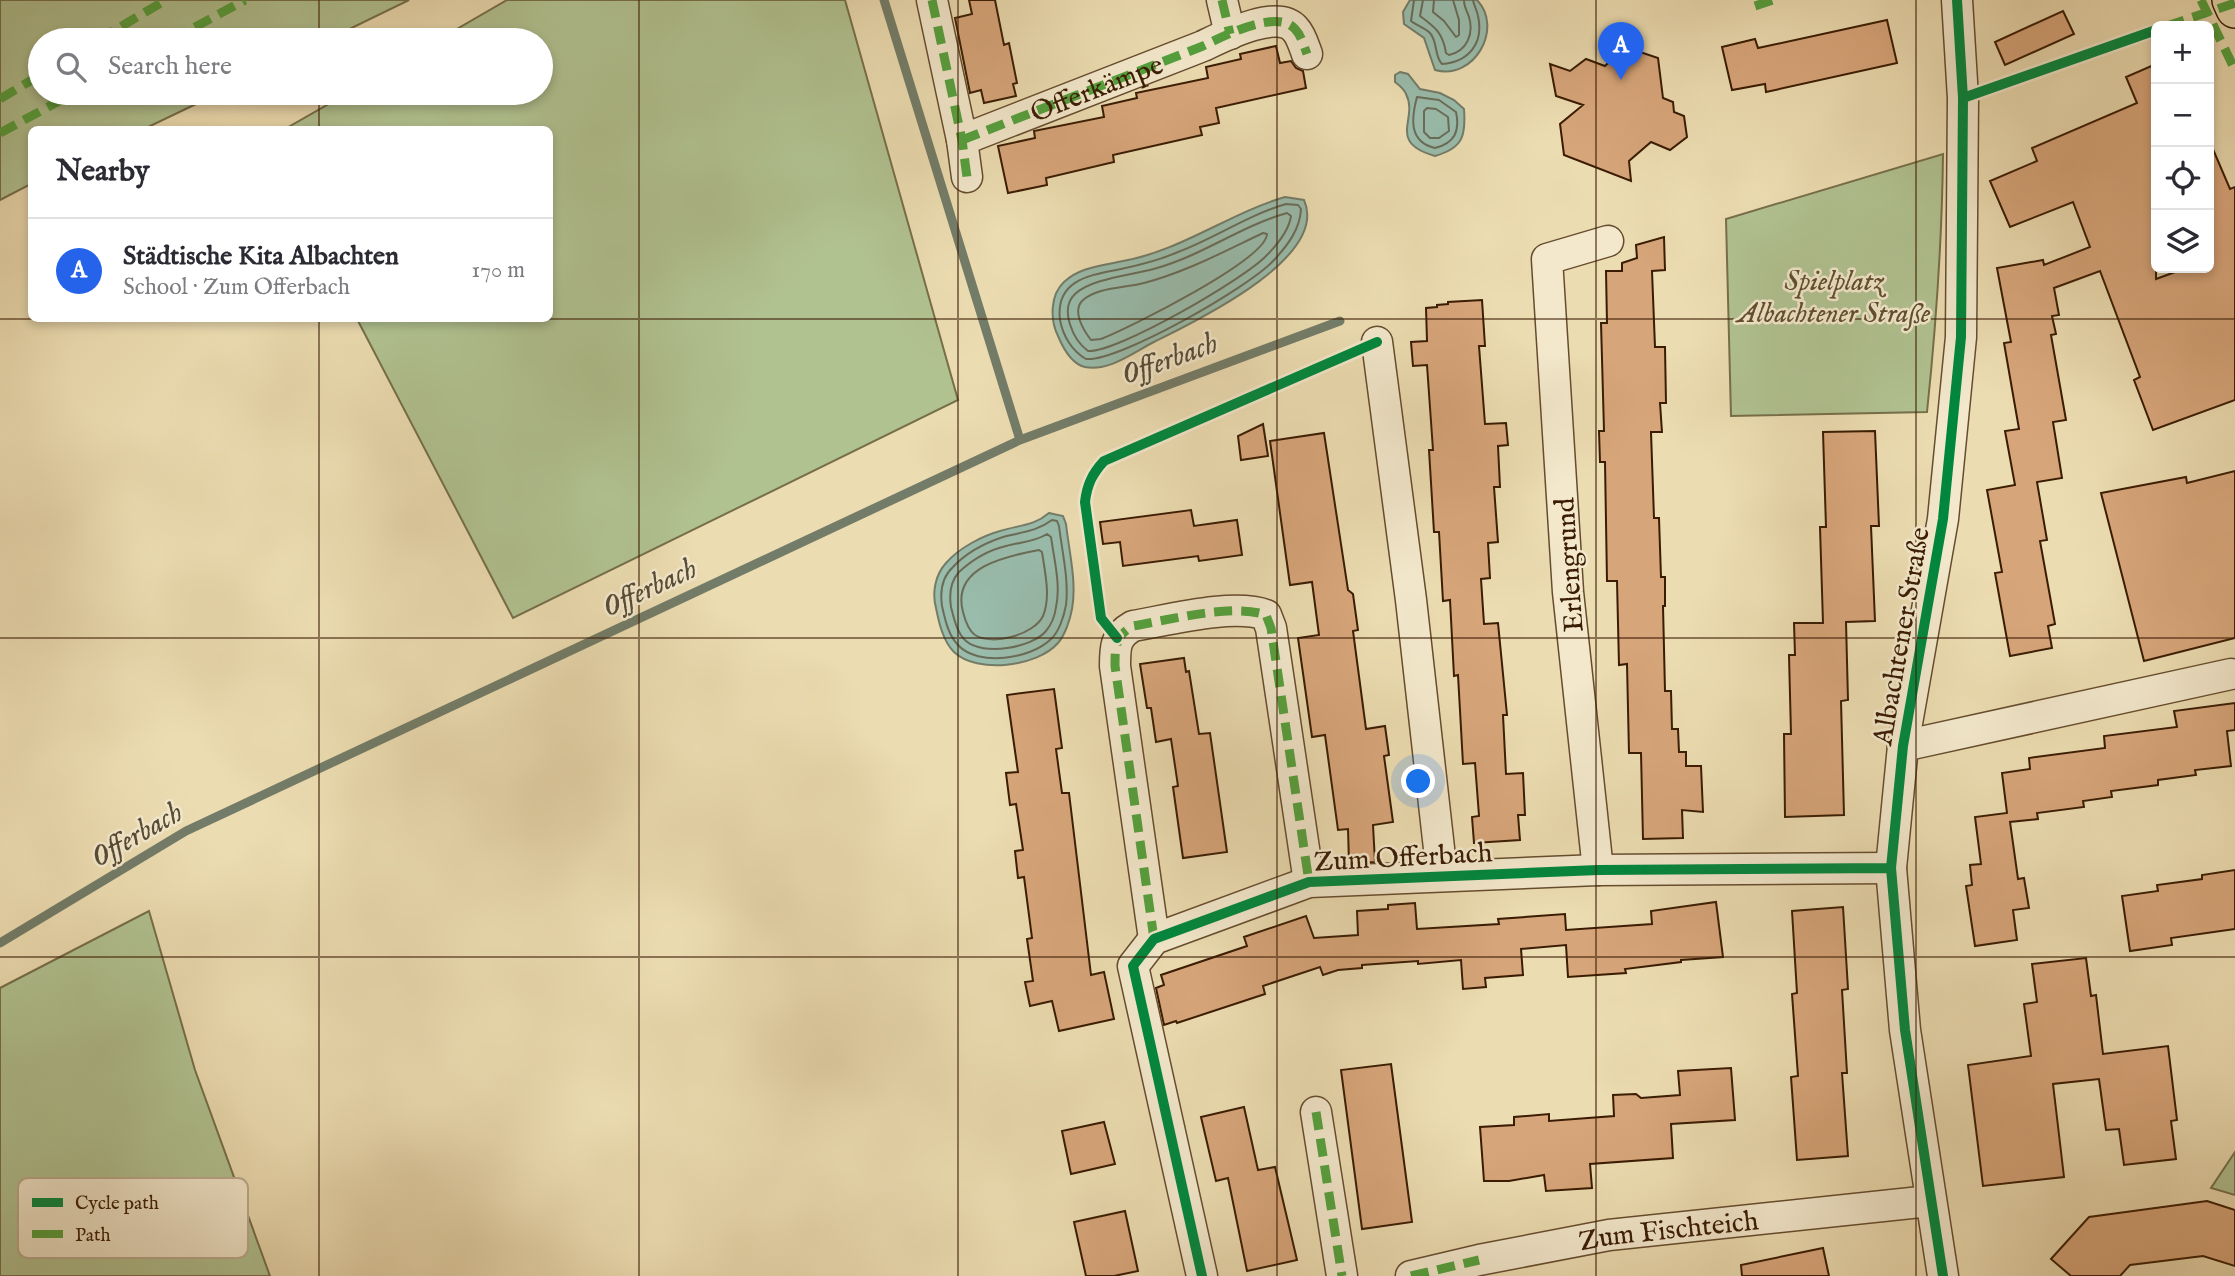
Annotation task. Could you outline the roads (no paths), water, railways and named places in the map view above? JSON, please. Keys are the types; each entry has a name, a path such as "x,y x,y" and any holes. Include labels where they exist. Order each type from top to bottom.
{"main road":[{"path":"2231,0 2235,9"}],"street":[{"path":"932,0 962,140 967,177"},
{"path":"1222,0 1230,34"},
{"name":"Albachtener Straße","path":"1942,1276 1905,1030 1891,868 1903,746 1943,519 1961,337 1964,98 1957,0"},
{"name":"Offerkämpe","path":"962,140 1264,22 1283,22 1295,28 1307,54"},
{"name":"Erlengrund","path":"1598,870 1568,592 1547,259 1608,241"},
{"path":"1377,342 1411,600 1442,875"},
{"name":"Zum Offerbach","path":"1309,882 1271,628 1266,615 1253,610 1234,610 1133,626 1117,638 1115,666 1154,939 1309,882 1598,870 1891,868"},
{"name":"Albachtener Straße","path":"1903,746 2231,674"},
{"path":"1154,939 1133,966 1202,1276"},
{"path":"1316,1112 1342,1276"},
{"name":"Zum Fischteich","path":"1411,1276 1479,1259 1609,1235 1930,1201"}],"water":[{"path":"1410,0 1477,0 1485,11 1487,24 1481,50 1473,60 1462,68 1435,70 1424,38 1404,24 1403,12"},
{"path":"1400,72 1408,74 1420,89 1440,93 1464,109 1463,134 1452,149 1435,156 1412,144 1407,129 1409,103 1404,90 1395,82 1395,75"},
{"path":"1285,197 1304,200 1307,222 1297,244 1279,265 1254,285 1198,320 1112,364 1085,367 1068,355 1055,330 1053,308 1059,287 1070,277 1090,268 1162,250"},
{"path":"1049,513 1063,516 1072,567 1072,609 1063,636 1048,651 1022,662 991,665 964,659 950,648 939,620 935,590 942,568 957,552 978,539 1032,523"}],"waterway":[{"path":"884,0 1020,440"},
{"name":"Offerbach","path":"0,943 186,831 1020,440 1340,321"}],"place":[{"name":"Städtische Kita Albachten","path":"1621,80"}],"park label":[{"name":"Spielplatz Albachtener Straße","path":"1834,296"}]}
